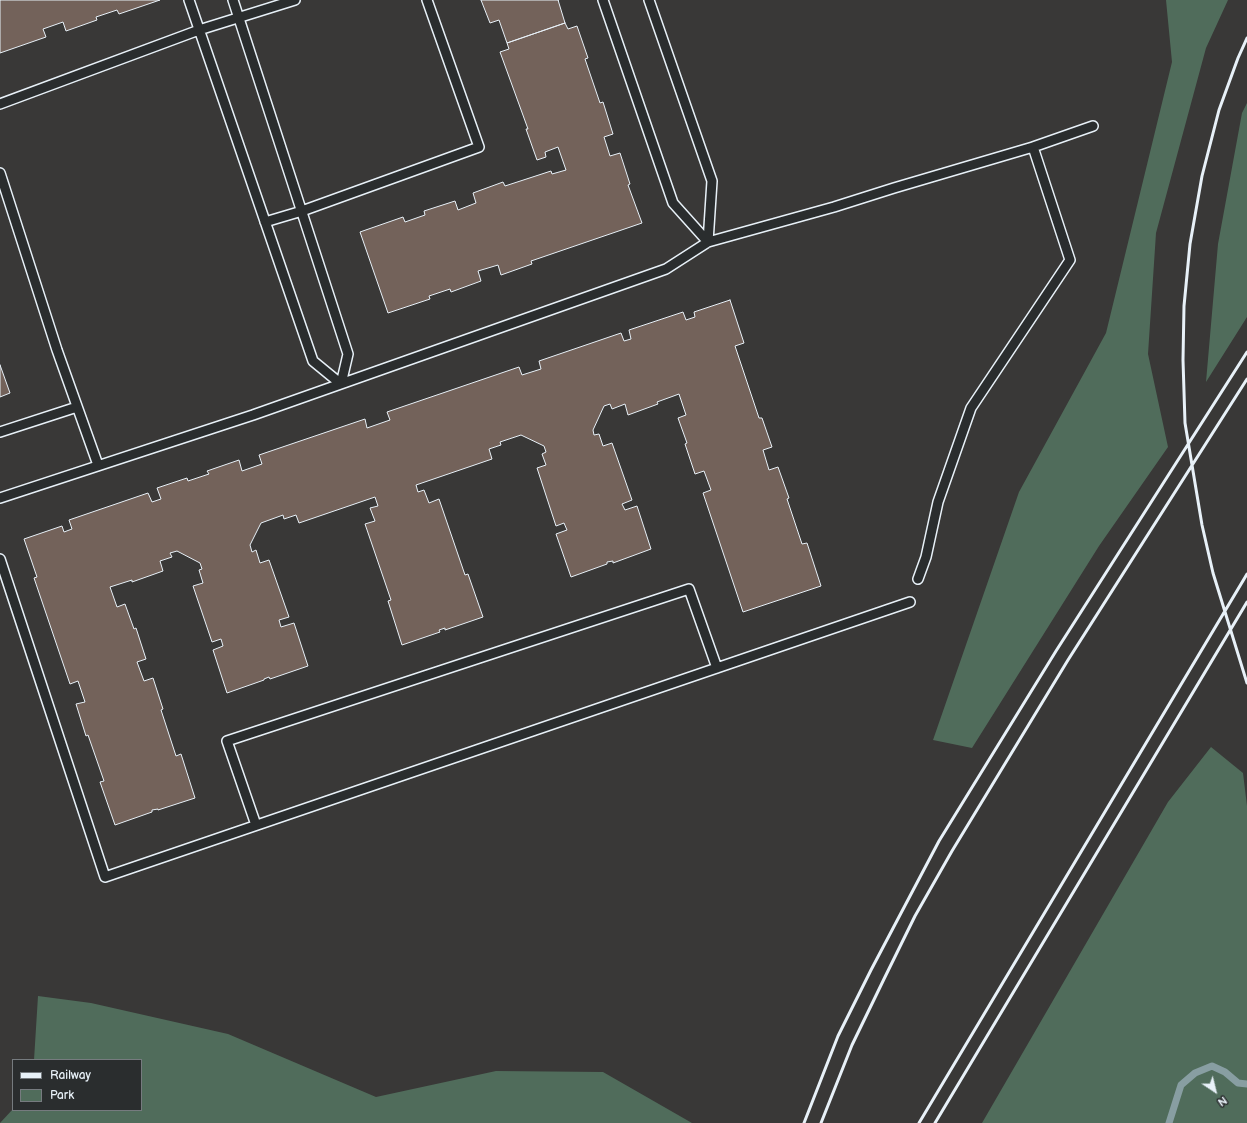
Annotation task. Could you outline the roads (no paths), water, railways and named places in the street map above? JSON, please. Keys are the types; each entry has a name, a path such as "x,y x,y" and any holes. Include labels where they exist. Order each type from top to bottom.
{"lane":[{"path":"189,0 313,361 341,384"},
{"path":"233,0 348,354 341,384"},
{"path":"0,104 199,30 295,0"},
{"path":"265,222 302,211 479,147 427,0"},
{"path":"603,0 673,203 708,242"},
{"path":"649,0 712,181 708,242"},
{"path":"0,498 253,415 666,269 708,242 834,207 1033,147 1093,126"},
{"path":"918,579 926,557 938,502 971,408 1070,260 1033,147"},
{"path":"0,173 77,407 98,465"},
{"path":"0,432 77,407"},
{"path":"0,559 106,877 910,602"},
{"path":"256,826 227,741 689,589 717,668"}],"waterway":[{"path":"1169,1123 1181,1085 1195,1073 1212,1066 1225,1072 1238,1083 1247,1084"}],"railway":[{"path":"1247,38 1219,110 1202,176 1190,244 1184,306 1183,360 1185,423 1202,525 1213,573 1247,683"},
{"path":"804,1123 838,1036 939,841 1056,651 1247,352"},
{"path":"821,1123 852,1045 915,916 952,851 1068,660 1247,379"},
{"path":"919,1123 1247,574"},
{"path":"935,1123 1247,602"}]}
